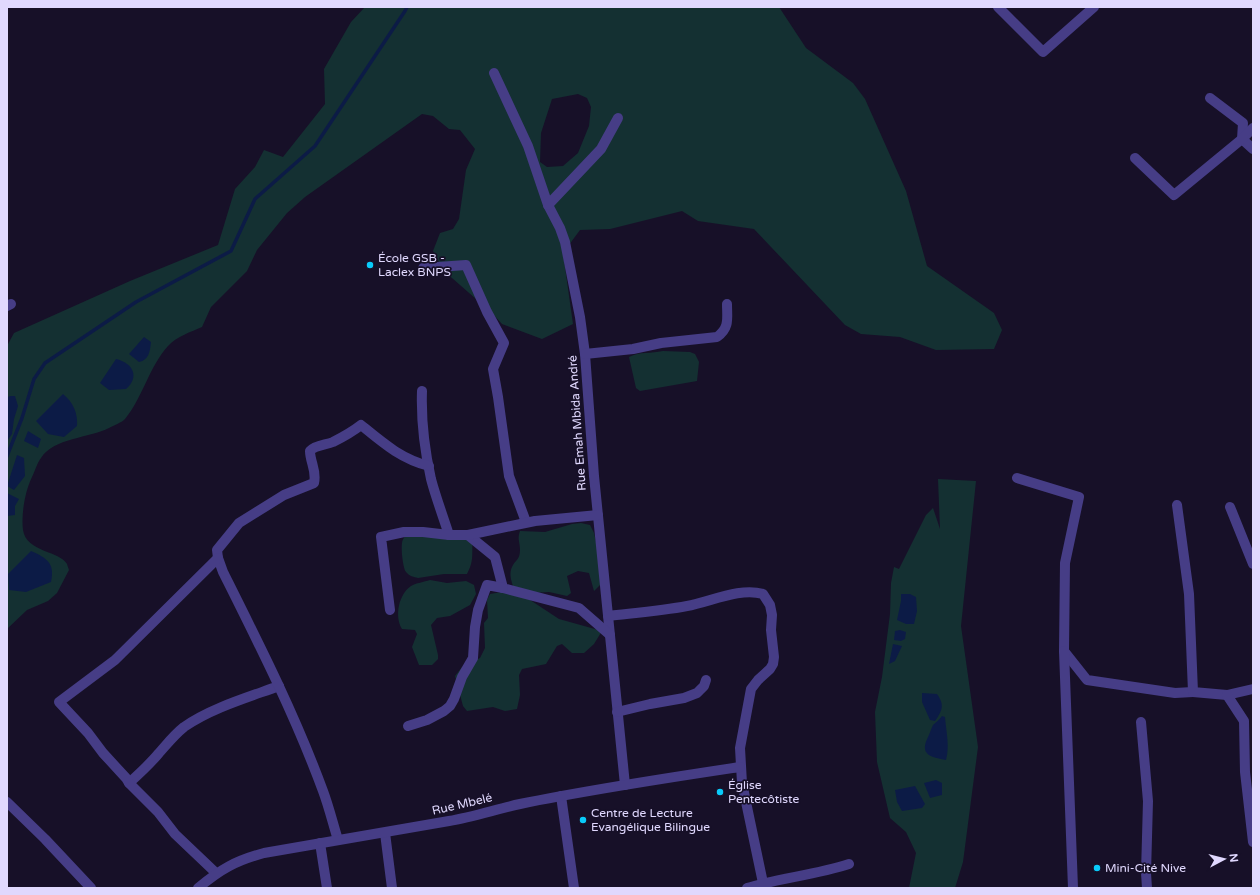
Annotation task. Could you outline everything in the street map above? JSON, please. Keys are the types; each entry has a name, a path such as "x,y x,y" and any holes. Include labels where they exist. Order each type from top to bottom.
{"street":[{"path":"998,7 1043,52 1094,7"},
{"name":"Rue Emah Mbida André","path":"494,73 528,146 548,205 560,228 565,242 580,317 585,354 593,470 625,785"},
{"path":"1210,98 1243,122 1242,139"},
{"path":"548,205 600,149 618,118"},
{"path":"1135,158 1174,196 1253,128"},
{"path":"1242,139 1253,149"},
{"path":"423,268 466,265 487,312 504,343 493,370 509,476 526,522"},
{"path":"585,354 632,349 661,343 717,337 723,333 727,326 727,304"},
{"path":"422,391 426,450 435,491 449,535"},
{"path":"338,840 323,792 306,748 279,686 223,572 217,550 239,523 284,495 314,483 314,468 310,457 310,451 313,448 332,442 361,425 391,450 418,463 429,466"},
{"path":"1017,478 1079,497 1065,563 1064,652 1073,888"},
{"path":"1177,505 1189,594 1193,692"},
{"path":"1230,507 1253,564"},
{"path":"390,610 381,537 404,532 468,535 526,522 598,515"},
{"path":"468,535 495,557 503,588"},
{"path":"216,873 175,834 158,812 128,783 126,778 103,753 88,733 59,702 115,660 218,558"},
{"path":"408,726 427,720 444,711 454,700 462,677 472,658 478,610 487,585 579,608 610,636"},
{"path":"608,616 669,609 737,594 756,592 763,594 770,605 772,615 771,630 774,657 773,664 751,689 741,740 740,767 745,805 763,883"},
{"path":"1064,652 1088,680 1175,693 1193,692 1227,695 1253,689"},
{"path":"617,712 684,698 697,693 704,686 706,680"},
{"path":"128,783 159,754 166,743 185,726 207,714 279,686"},
{"path":"1227,695 1244,721 1245,772 1253,842"},
{"path":"1141,722 1148,801 1147,888"},
{"name":"Rue Mbelé","path":"198,888 216,873 235,863 264,853 469,817 520,804 561,796 740,767"},
{"path":"561,796 574,888"},
{"path":"7,802 45,839 91,888"},
{"path":"384,833 392,888"},
{"path":"320,843 327,888"},
{"path":"747,888 763,883 828,871 848,864"}],"green space":[{"path":"365,7 779,7 806,48 853,83 865,99 906,191 927,266 994,313 1002,330 994,349 936,350 900,337 861,334 845,325 754,229 698,221 682,211 610,229 580,230 563,253 573,324 542,339 502,324 492,313 444,271 433,251 440,233 453,229 459,219 466,170 475,149 460,130 449,129 433,116 422,114 305,197 287,213 257,250 247,271 211,307 202,327 176,340 161,354 137,401 125,419 101,431 54,446 41,458 26,496 23,510 23,530 25,537 30,543 58,556 67,564 69,570 57,593 48,601 27,610 7,629 7,346 14,333 130,281 218,245 235,189 255,167 264,150 283,157 325,104 324,69 351,22","holes":["578,94 587,98 591,107 589,126 578,153 563,166 547,167 540,162 541,133 552,99"]},
{"path":"663,351 690,352 695,354 699,362 697,381 640,391 636,388 629,357 637,354"},
{"path":"938,479 976,481 961,626 978,747 963,862 955,888 909,888 916,853 906,832 890,818 877,762 875,712 882,677 890,614 891,583 894,567 899,569 926,515 933,508 940,529"},
{"path":"581,523 590,525 596,542 601,576 600,585 594,591 589,573 578,571 567,576 571,593 567,596 549,592 530,593 513,586 511,572 512,567 520,553 520,531 545,532 572,524"},
{"path":"406,535 473,538 472,560 467,574 444,574 418,578 412,576 406,572 403,563 402,542"},
{"path":"430,580 447,583 466,581 474,585 476,594 470,605 450,616 437,618 431,625 438,659 432,665 419,665 412,647 417,634 415,630 402,629 398,618 398,612 403,594 411,586"},
{"path":"502,592 521,594 559,619 602,631 594,644 584,653 572,653 562,644 557,646 546,664 522,669 519,675 520,695 517,709 505,711 493,707 467,711 463,706 455,676 462,667 480,658 485,648 484,623 488,618 487,600 490,594"}],"water":[{"path":"144,337 151,342 150,349 147,357 139,362 129,354"},
{"path":"116,359 122,361 130,367 133,371 133,380 126,389 109,390 100,383"},
{"path":"63,394 70,401 77,417 77,426 64,437 48,434 36,421"},
{"path":"15,396 18,406 12,434 7,441 7,397"},
{"path":"28,431 41,439 38,448 24,441"},
{"path":"17,455 24,458 25,476 14,490 7,486"},
{"path":"7,493 19,499 15,506 15,515 7,516"},
{"path":"31,551 45,559 51,566 51,582 26,592 9,590 8,574"},
{"path":"901,594 910,594 916,597 917,611 914,624 906,624 897,620"},
{"path":"900,630 906,632 905,639 901,641 894,640 895,631"},
{"path":"893,644 902,646 895,661 889,664"},
{"path":"922,693 937,694 941,701 942,708 935,721 930,720 922,702"},
{"path":"942,716 945,717 948,749 946,760 931,756 925,748 933,725"},
{"path":"936,780 942,783 942,795 930,798 924,783"},
{"path":"915,786 925,804 922,808 902,811 897,802 895,790"}],"waterway":[{"path":"7,456 22,418 34,379 45,363 136,302 231,251 255,199 315,146 407,7"}],"place":[{"name":"École GSB - Laclex BNPS","path":"370,265"},
{"name":"Église Pentecôtiste","path":"720,792"},
{"name":"Centre de Lecture Evangélique Bilingue","path":"583,820"},
{"name":"Mini-Cité Nive","path":"1097,868"}]}
